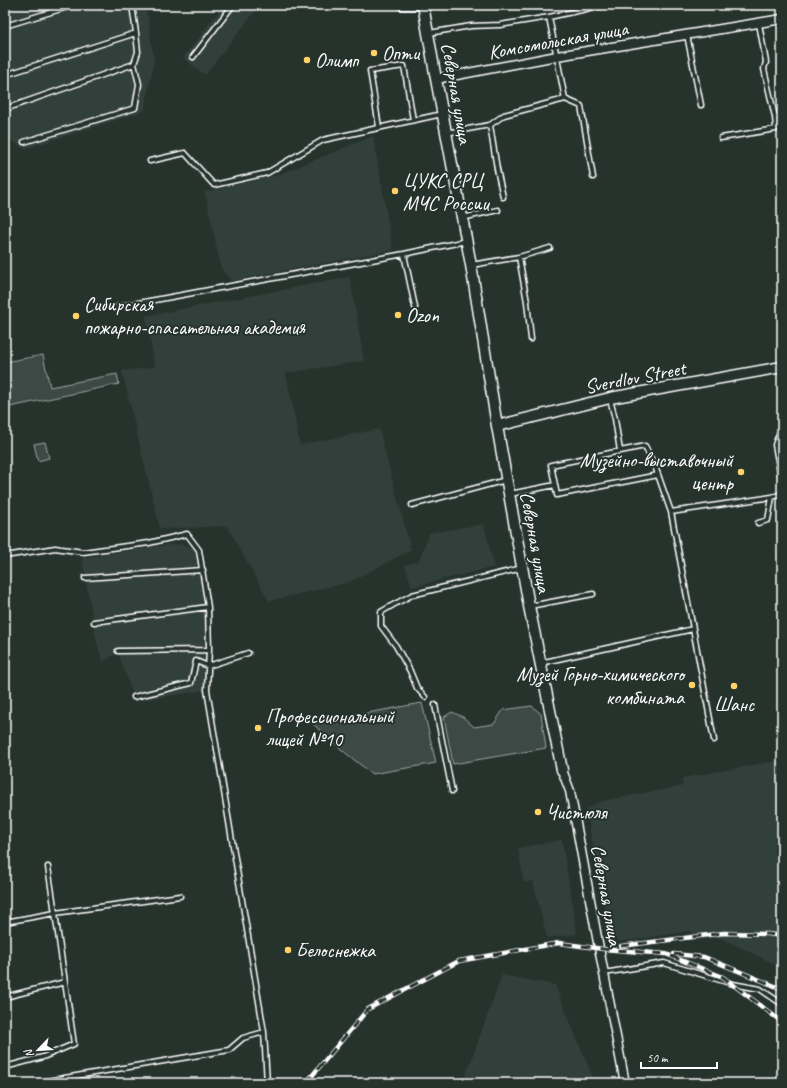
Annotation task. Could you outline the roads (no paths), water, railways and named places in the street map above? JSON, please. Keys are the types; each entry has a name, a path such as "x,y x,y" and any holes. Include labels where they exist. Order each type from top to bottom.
{"street":[{"path":"407,5 423,5"},
{"name":"Северная улица","path":"423,5 461,218 471,265 497,426 529,606 562,770 570,791 603,973 625,1083"},
{"name":"Комсомольская улица","path":"436,79 557,56 759,24 782,19"},
{"name":"Sverdlov Street","path":"497,426 610,398 782,367"}],"lane":[{"path":"5,26 74,5"},
{"path":"24,142 135,108 139,84 134,64 138,52 132,5"},
{"path":"193,57 233,5"},
{"path":"428,34 471,26 500,25 550,17 605,5"},
{"path":"550,17 565,99"},
{"path":"721,138 776,129 775,117 764,69 766,62 759,24"},
{"path":"5,76 136,33"},
{"path":"687,35 701,105"},
{"path":"5,109 134,64"},
{"path":"378,127 370,71 404,66 413,120"},
{"path":"446,133 490,125 504,115 565,99 581,106 593,177"},
{"path":"150,161 185,153 214,186 267,173 323,140 442,114"},
{"path":"775,117 782,116"},
{"path":"490,125 503,197"},
{"path":"461,218 498,210"},
{"path":"117,307 404,254 466,241"},
{"path":"471,265 519,257 550,248"},
{"path":"404,254 415,307"},
{"path":"519,257 531,339"},
{"path":"610,398 615,418 620,451"},
{"path":"782,432 778,434 775,445 782,483"},
{"path":"658,475 556,495 551,465 645,446 658,475 671,512 714,740"},
{"path":"412,505 507,480"},
{"path":"510,494 555,485"},
{"path":"671,512 772,497 782,494"},
{"path":"758,523 768,520 772,497"},
{"path":"5,556 55,548 83,552 149,543 187,534 199,550 208,607 209,650 207,690 264,1032 267,1083"},
{"path":"424,697 417,688 410,671 396,646 381,626 382,612 392,604 412,595 522,568"},
{"path":"85,578 203,570"},
{"path":"529,606 593,594"},
{"path":"94,622 208,607"},
{"path":"540,663 693,629"},
{"path":"118,651 209,650"},
{"path":"134,697 191,683 196,660 208,666 248,653"},
{"path":"435,705 452,791"},
{"path":"5,1067 42,1057 74,1044 48,867"},
{"path":"5,922 55,913 180,896"},
{"path":"603,973 664,962 733,984 760,989 782,1004"},
{"path":"5,997 65,982"},
{"path":"34,1083 229,1050 243,1038 264,1032"}],"railway":[{"path":"621,946 724,933 768,934 782,936"},
{"path":"306,1083 368,1009 459,961 559,943 603,949 666,954 723,977 782,1022"},
{"path":"674,954 704,957 782,989"}],"place":[{"name":"Опти","path":"374,53"},
{"name":"Олимп","path":"307,60"},
{"name":"ЦУКС СРЦ МЧС России","path":"395,191"},
{"name":"Ozon","path":"398,315"},
{"name":"Сибирская пожарно-спасательная академия","path":"76,316"},
{"name":"Музейно-выставочный центр","path":"741,472"},
{"name":"Музей Горно-химического комбината","path":"692,685"},
{"name":"Шанс","path":"734,686"},
{"name":"Профессиональный лицей №10","path":"258,728"},
{"name":"Чистюля","path":"538,812"},
{"name":"Белоснежка","path":"288,950"}]}
